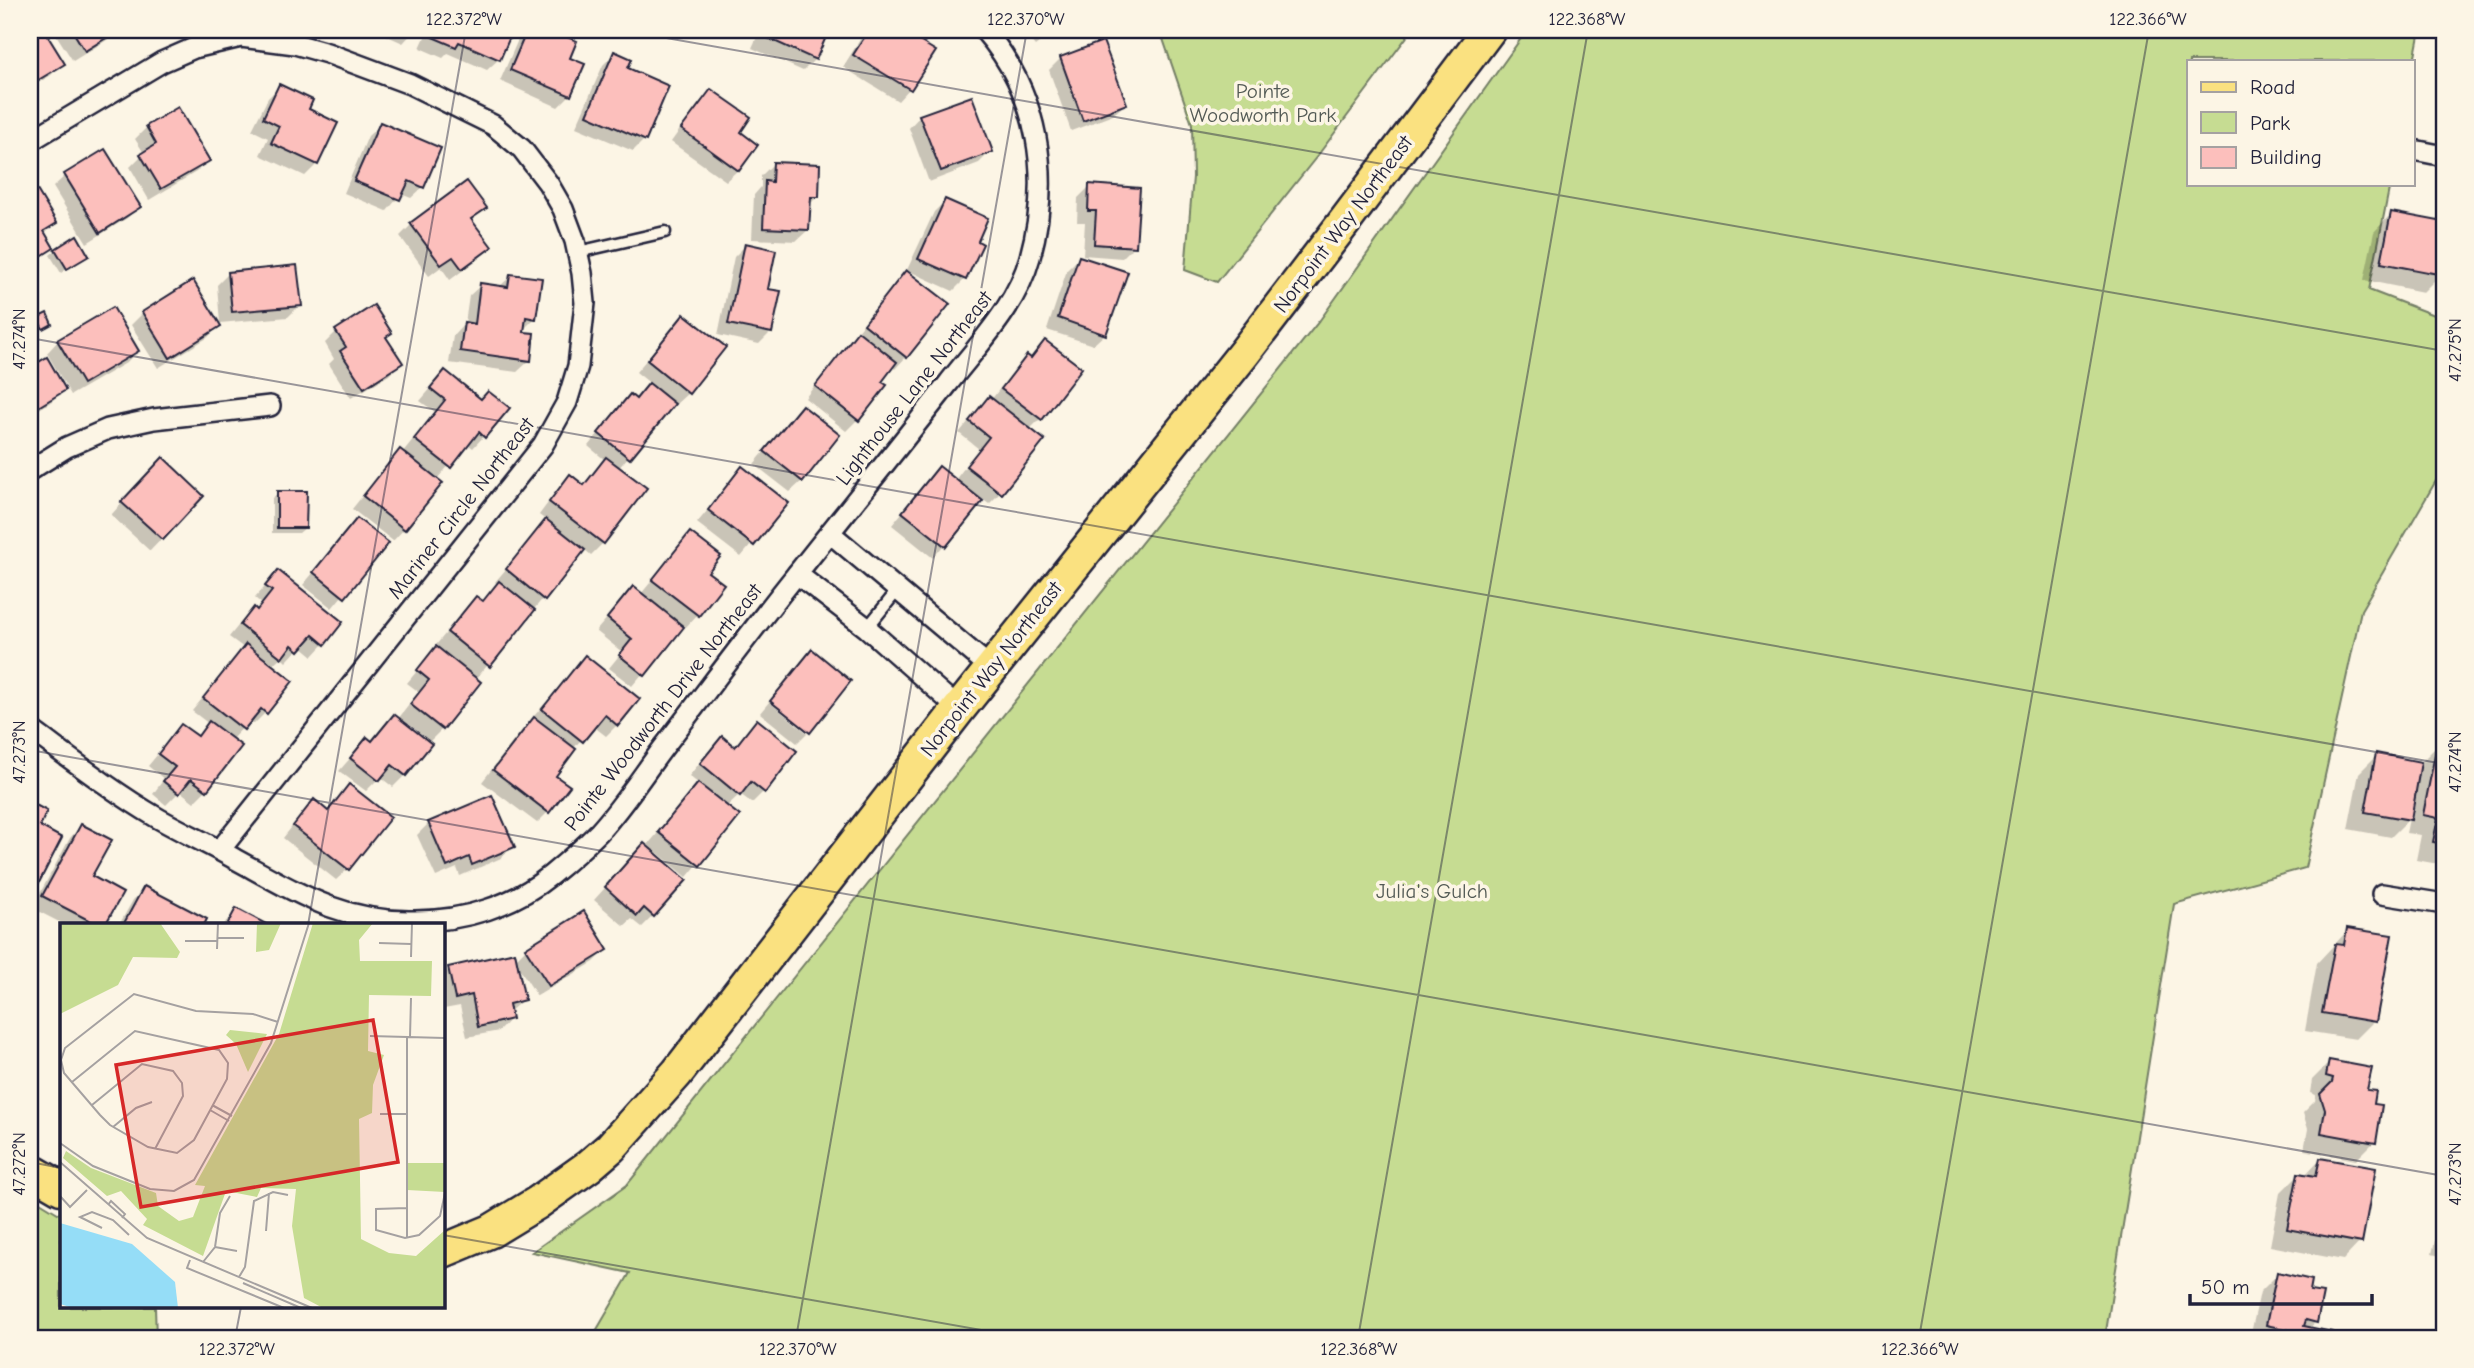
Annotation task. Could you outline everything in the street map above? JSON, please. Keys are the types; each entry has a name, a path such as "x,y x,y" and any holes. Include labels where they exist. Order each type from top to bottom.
{"main road":[{"name":"Norpoint Way Northeast","path":"444,1251 491,1231 589,1166 611,1147 677,1073 991,668 1238,360 1489,30"},
{"path":"30,1170 60,1187"}],"street":[{"name":"Lighthouse Lane Northeast","path":"830,533 1006,308 1030,261 1038,222 1041,165 1035,128 1016,74 984,30"},
{"name":"Mariner Circle Northeast","path":"30,141 162,62 194,48 241,37 295,44 410,84 493,125 522,149 548,183 563,209 578,252 584,303 578,366 567,402 543,445 220,850"},
{"path":"2418,151 2444,156"},
{"path":"30,470 67,447 108,429 154,419 270,406"},
{"name":"Pointe Woodworth Drive Northeast","path":"30,729 156,817 337,911 373,919 418,922 469,915 510,902 549,877 599,831 830,533"},
{"path":"830,533 991,668"},
{"path":"797,574 867,628 959,709"},
{"path":"2382,894 2444,904"}],"lane":[{"path":"578,252 665,232"},
{"path":"867,628 897,591"}],"green space":[{"name":"Pointe Woodworth Park","path":"1160,30 1412,30 1318,155 1217,282 1185,270 1193,177 1192,124"},
{"name":"Julia's Gulch","path":"1527,30 2420,30 2414,61 2187,60 2187,186 2390,186 2369,290 2444,319 2444,467 2361,610 2305,868 2174,904 2105,1338 592,1338 630,1273 532,1252 627,1185 1320,320"},
{"path":"30,1196 60,1214 60,1308 155,1308 156,1338 30,1338"}],"building":[{"path":"30,30 44,30 65,64 30,85"},
{"path":"72,30 119,30 85,51"},
{"path":"433,30 513,30 500,60 459,42 456,47 430,36"},
{"path":"527,30 550,30 577,41 570,58 585,64 571,96 510,70"},
{"path":"766,30 829,30 816,60 763,36"},
{"path":"869,30 901,30 936,51 911,90 853,55"},
{"path":"1103,41 1127,104 1083,121 1060,57"},
{"path":"614,51 632,59 628,68 669,86 646,141 587,115"},
{"path":"279,84 313,100 309,109 338,123 318,165 271,143 279,126 263,118"},
{"path":"711,89 751,117 741,132 758,145 739,171 681,129"},
{"path":"972,96 993,152 941,171 919,115"},
{"path":"178,107 210,161 161,189 140,154 156,144 146,126"},
{"path":"380,122 441,148 424,188 409,181 400,200 354,181"},
{"path":"105,149 141,207 100,233 64,174"},
{"path":"773,162 820,164 819,197 811,197 809,230 763,228 765,181 772,182"},
{"path":"467,181 487,208 471,219 492,247 462,269 453,257 441,265 410,223"},
{"path":"1089,184 1140,188 1136,247 1094,244 1096,211 1088,211"},
{"path":"37,190 57,223 44,231 54,248 30,263 30,194"},
{"path":"945,199 988,218 978,241 983,244 966,280 918,259"},
{"path":"2391,212 2444,222 2443,275 2381,263"},
{"path":"77,235 89,256 67,269 55,249"},
{"path":"745,243 776,250 768,289 781,291 772,333 728,324"},
{"path":"1079,256 1128,272 1106,335 1058,318"},
{"path":"297,265 302,306 232,312 228,272"},
{"path":"906,270 950,304 907,358 864,324"},
{"path":"510,274 542,278 536,319 526,317 524,332 534,333 531,361 460,351 464,322 475,324 480,283 508,287"},
{"path":"193,280 221,326 170,358 142,312"},
{"path":"374,305 392,333 386,337 403,363 364,388 340,351 346,347 335,330"},
{"path":"113,307 139,351 83,384 57,340"},
{"path":"47,313 52,324 43,329 37,318"},
{"path":"684,314 726,347 689,394 647,360"},
{"path":"858,331 897,362 882,382 887,385 859,421 815,386"},
{"path":"1045,340 1082,368 1042,420 1001,389 1027,355 1031,358"},
{"path":"47,357 66,390 30,412 30,362 32,366"},
{"path":"445,370 481,399 488,391 510,408 485,438 479,432 451,468 414,439 445,400 430,388"},
{"path":"649,383 675,404 630,459 598,433 630,394 636,399"},
{"path":"989,396 1045,440 1002,494 966,466 989,437 969,421"},
{"path":"802,405 840,435 803,482 764,451"},
{"path":"400,449 443,483 405,530 363,496"},
{"path":"163,457 204,496 163,540 121,502"},
{"path":"606,457 647,488 604,544 549,502 570,474 584,485"},
{"path":"742,466 789,503 754,546 708,510"},
{"path":"939,466 983,501 946,547 902,512"},
{"path":"277,491 307,491 306,528 277,528"},
{"path":"357,518 389,543 345,598 313,572"},
{"path":"546,519 585,550 545,601 506,569"},
{"path":"690,532 721,556 708,572 724,584 699,616 652,580"},
{"path":"278,570 343,622 325,645 313,635 299,651 292,645 282,658 240,625 254,607 257,610 272,591 265,586"},
{"path":"499,581 535,610 490,667 447,632 476,596 483,601"},
{"path":"633,586 684,627 645,676 619,655 632,639 607,618"},
{"path":"246,644 293,681 267,714 261,709 244,730 203,698"},
{"path":"436,646 481,682 443,730 410,704 429,680 417,670"},
{"path":"812,649 851,681 810,733 770,701"},
{"path":"585,655 640,699 618,726 605,715 583,742 542,709"},
{"path":"394,714 432,744 406,776 392,765 379,781 350,758 367,737 372,741"},
{"path":"534,717 576,749 556,776 570,786 549,813 493,770"},
{"path":"757,719 797,751 765,793 751,782 740,796 700,763 722,736 735,747"},
{"path":"209,721 242,746 207,791 191,779 179,794 163,781 175,767 158,754 181,724 198,736"},
{"path":"2437,744 2444,746 2444,844 2433,842 2438,818 2423,815"},
{"path":"2376,753 2421,762 2411,820 2365,812"},
{"path":"698,783 740,816 700,866 658,832"},
{"path":"349,784 391,817 349,870 293,826 314,799 328,811"},
{"path":"492,795 515,847 472,865 469,857 447,867 428,822"},
{"path":"30,802 47,811 40,826 62,838 30,900"},
{"path":"81,824 112,840 92,876 123,893 106,923 94,923 42,896"},
{"path":"644,843 687,880 654,917 644,908 637,916 605,887"},
{"path":"144,886 207,919 205,923 124,923"},
{"path":"236,908 264,923 228,923"},
{"path":"584,911 608,950 549,986 525,948"},
{"path":"2347,928 2392,935 2376,1022 2322,1013 2335,944 2344,945"},
{"path":"515,952 525,1000 509,1004 512,1019 478,1027 472,995 455,999 448,967"},
{"path":"2329,1060 2372,1068 2367,1090 2376,1091 2374,1104 2382,1105 2376,1143 2321,1133 2325,1110 2320,1094 2333,1078 2326,1076"},
{"path":"2320,1158 2376,1168 2362,1243 2287,1229 2298,1173 2316,1176"},
{"path":"2277,1272 2312,1280 2310,1291 2323,1293 2317,1323 2306,1320 2304,1326 2332,1332 2330,1338 2297,1338 2298,1332 2266,1325"}]}
